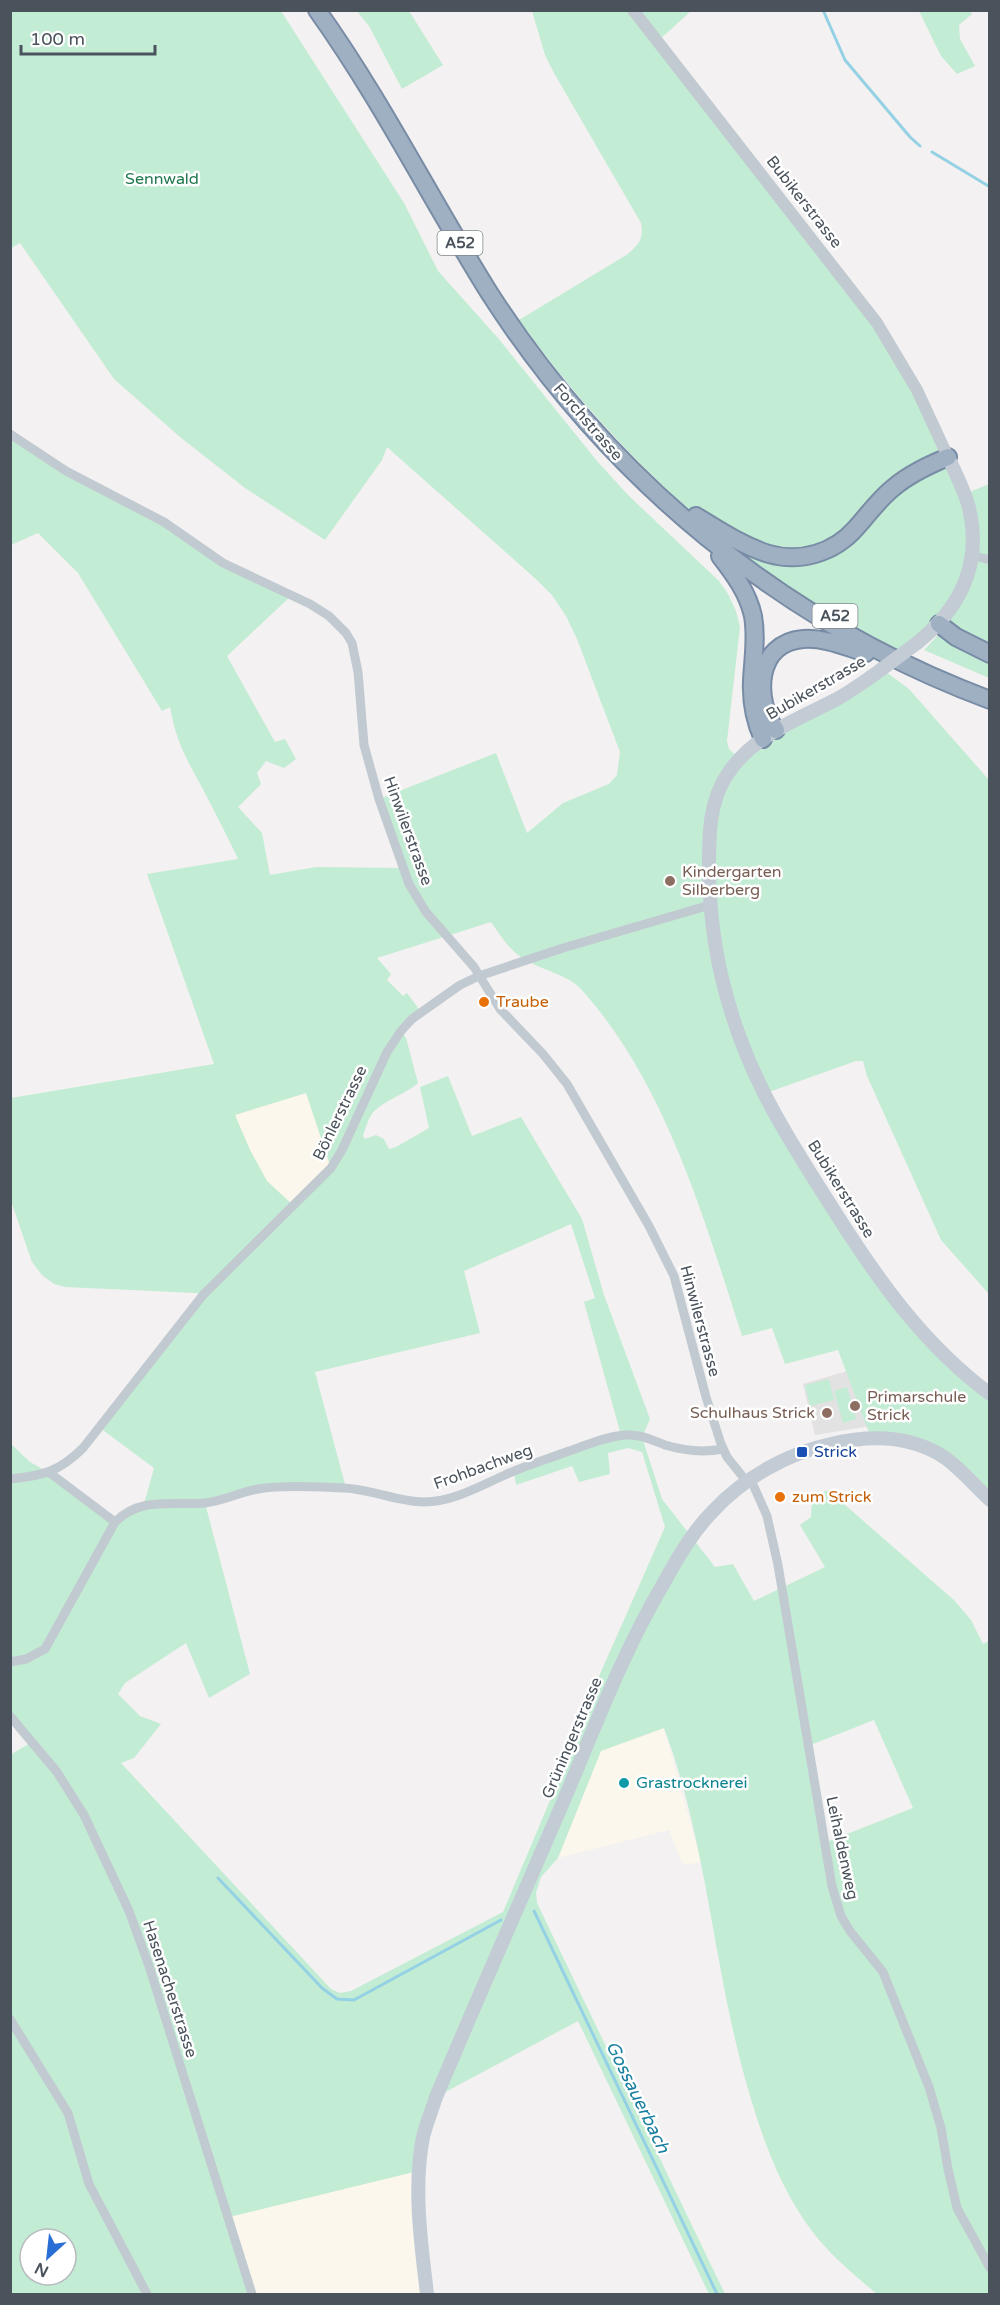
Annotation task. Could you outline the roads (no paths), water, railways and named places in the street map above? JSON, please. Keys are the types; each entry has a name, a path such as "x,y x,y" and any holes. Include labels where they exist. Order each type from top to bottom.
{"highway":[{"name":"Forchstrasse","path":"316,10 376,98 474,268 535,358 565,397 623,462 707,538 763,581 810,612 912,668 990,700"},
{"name":"Forchstrasse","path":"328,10 381,89 482,262 535,342 569,387 614,438 696,516 764,570 834,615 913,657 990,690"},
{"path":"696,516 740,541 767,553 789,557 812,555 845,539 880,500 901,482 948,457"},
{"path":"707,538 735,576 750,605 755,637 752,698 756,718 770,735"},
{"path":"939,624 956,637 990,654"},
{"path":"770,735 764,708 762,677 771,657 787,643 805,639 826,641 912,668"}],"main road":[{"name":"Bubikerstrasse","path":"948,457 968,506 972,529 971,555 961,592 939,624 917,643 843,695 770,735 740,759 728,772 716,799 708,832 710,905 719,968 733,1020 765,1096 813,1178 885,1287 941,1353 990,1394"},
{"name":"Grüningerstrasse","path":"427,2295 418,2214 418,2171 423,2135 436,2097 634,1637 676,1560 698,1529 722,1502 749,1481 808,1450 848,1441 887,1438 916,1444 943,1457 990,1500"}],"street":[{"name":"Bubikerstrasse","path":"633,10 877,323 917,390 948,457"},
{"name":"Hinwilerstrasse","path":"10,434 66,471 164,522 214,557 290,593 339,624 352,643 356,660 364,745 403,868 413,891 426,912 464,954 504,1014 543,1054 570,1089 664,1254 676,1282 707,1402 723,1449 749,1481"},
{"path":"971,555 990,560"},
{"name":"Bönlerstrasse","path":"10,1479 50,1473 69,1462 83,1448 203,1295 331,1168 342,1150 387,1052 401,1031 425,1009 464,982 479,976 563,948 710,905"},
{"name":"Frohbachweg","path":"10,1662 26,1659 45,1649 115,1522 126,1513 144,1504 204,1503 256,1489 283,1487 345,1488 410,1501 444,1500 514,1471 625,1435 642,1437 691,1451 723,1449"},
{"path":"50,1473 115,1522"},
{"name":"Leihaldenweg","path":"749,1481 767,1516 778,1566 832,1886 841,1916 883,1972 929,2087 941,2128 957,2208 990,2268"},
{"name":"Hasenacherstrasse","path":"10,1716 57,1772 84,1815 129,1911 149,1966 252,2295"},
{"path":"10,2019 68,2113 75,2129 89,2184 147,2295"}],"waterway":[{"path":"823,10 845,60 920,146"},
{"path":"932,152 990,187"},
{"name":"Gossauerbach","path":"218,1878 322,1988 337,1999 354,2000 501,1920"},
{"name":"Gossauerbach","path":"534,1911 717,2294"}],"place":[{"name":"Kindergarten Silberberg","path":"670,881"},
{"name":"Traube","path":"484,1002"},
{"name":"Primarschule Strick","path":"855,1406"},
{"name":"Schulhaus Strick","path":"827,1413"},
{"name":"Strick","path":"802,1452"},
{"name":"zum Strick","path":"780,1497"},
{"name":"Grastrocknerei","path":"624,1783"}],"park label":[{"name":"Sennwald","path":"162,179"}]}
